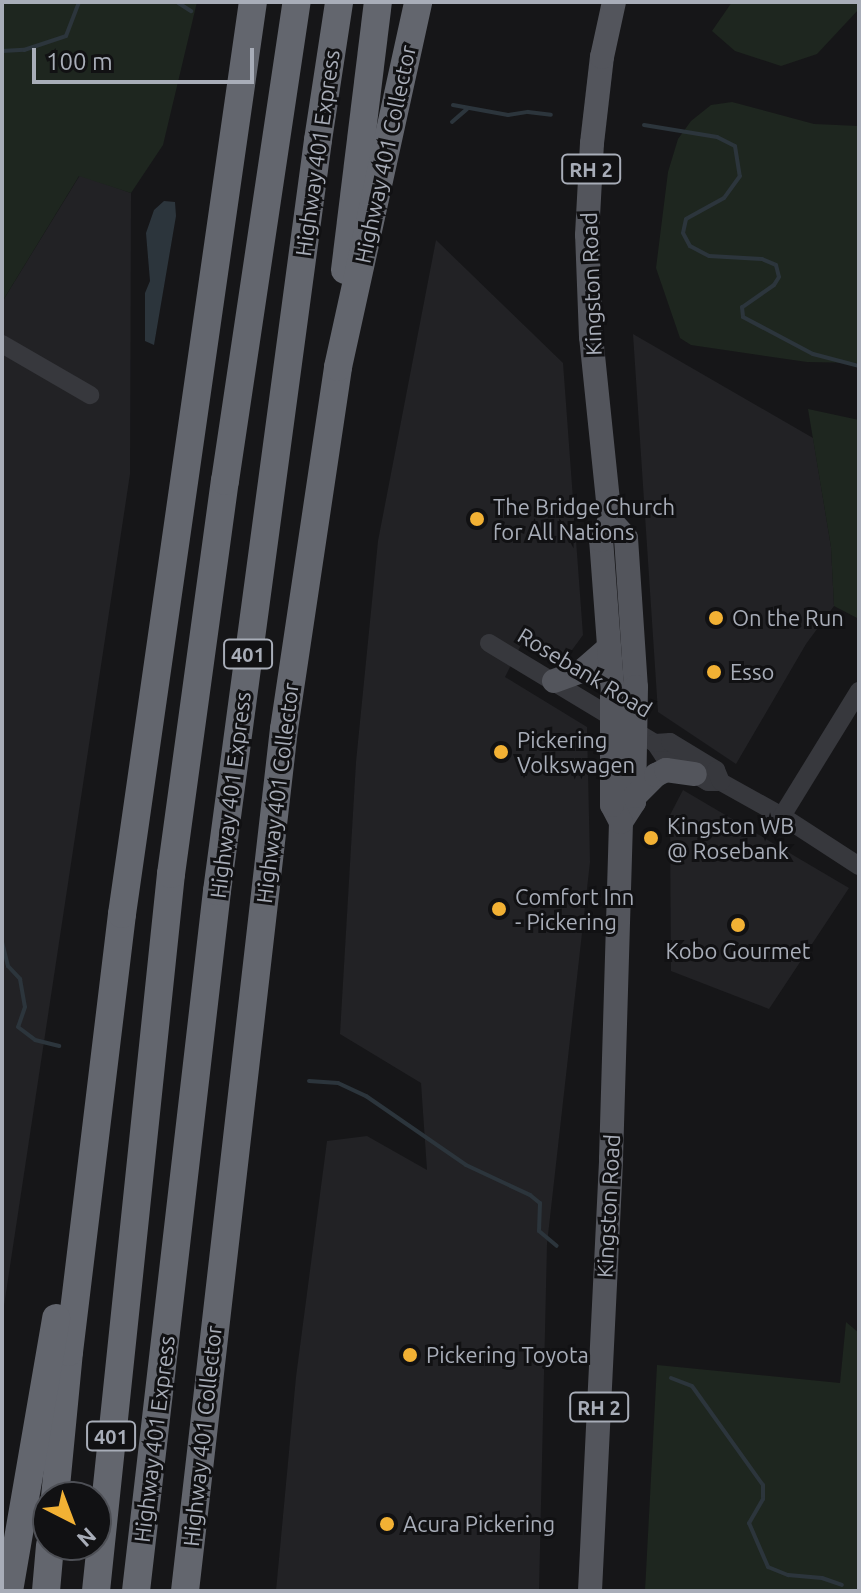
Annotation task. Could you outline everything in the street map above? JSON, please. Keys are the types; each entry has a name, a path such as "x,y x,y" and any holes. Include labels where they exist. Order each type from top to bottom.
{"highway":[{"name":"401","path":"57,1481 97,1114 163,614 253,2"},
{"name":"Highway 401 Express","path":"96,1591 171,874 225,481 297,2"},
{"name":"Highway 401 Express","path":"136,1591 217,891 339,2"},
{"path":"338,367 347,230 378,2"},
{"name":"Highway 401 Collector","path":"185,1591 284,729 338,367 418,2"},
{"path":"9,1591 50,1348 97,1114"},
{"path":"200,1456 201,1591"},
{"path":"46,1591 49,1561"}],"main road":[{"name":"Kingston Road","path":"614,2 602,57 592,143 587,235 591,337 610,520 601,540 612,717 612,805 621,822"},
{"name":"Kingston Road","path":"590,1591 611,1159 621,822 635,796 646,737 626,538 610,520"},
{"path":"554,681 582,671 608,648"},
{"path":"635,796 666,770 695,774"}],"street":[{"path":"2,344 90,395"},
{"name":"Rosebank Road","path":"489,643 646,737 663,755 708,782 721,782 782,816 859,866"},
{"path":"782,816 859,691"},
{"name":"Rosebank Road","path":"646,737 670,742 716,770 721,782"}],"shaded area":[{"path":"2,2 197,2 163,145 131,193 79,176 2,302"},
{"path":"732,2 859,2 859,9 817,54 781,66 735,51 712,31"},
{"path":"732,102 814,124 859,126 859,363 807,362 691,345 680,338 656,268 668,172 678,139 691,121 711,105"},
{"path":"80,175 131,193 130,474 2,1319 2,302"},
{"path":"164,201 175,202 176,216 154,345 145,341 145,293 150,281 146,233 154,210"},
{"path":"436,240 563,363 583,635 572,650 556,660 524,639 505,677 587,727 590,862 547,1244 539,1591 276,1591 296,1377 327,1141 367,1136 427,1170 421,1083 340,1034 356,762 378,541"},
{"path":"633,334 813,438 831,547 834,606 806,644 736,764 658,712"},
{"path":"808,409 859,420 859,619 834,606 831,547"},
{"path":"683,790 849,888 769,1009 671,971 670,815"},
{"path":"846,1322 859,1333 859,1591 645,1591 657,1365 840,1383"}],"waterway":[{"path":"2,51 24,50 66,36 79,2"},
{"path":"177,2 191,11"},
{"path":"453,105 508,115 528,112 551,115"},
{"path":"452,122 467,109"},
{"path":"644,125 717,137 735,146 740,176 724,198 686,219 683,233 690,246 709,256 762,259 776,265 779,277 774,285 742,307 743,317 813,354 859,366"},
{"path":"2,942 8,966 20,979 25,1007 18,1027 35,1040 59,1046"},
{"path":"309,1081 338,1083 366,1096 466,1165 530,1195 540,1203 539,1231 557,1246"},
{"path":"671,1378 692,1386 763,1485 763,1499 749,1523 768,1567 788,1575 822,1578 842,1585"}],"place":[{"name":"The Bridge Church for All Nations","path":"477,519"},
{"name":"On the Run","path":"716,618"},
{"name":"Esso","path":"714,672"},
{"name":"Pickering Volkswagen","path":"501,752"},
{"name":"Kingston WB @ Rosebank","path":"651,838"},
{"name":"Comfort Inn - Pickering","path":"499,909"},
{"name":"Kobo Gourmet","path":"738,925"},
{"name":"Pickering Toyota","path":"410,1355"},
{"name":"Acura Pickering","path":"387,1524"}]}
